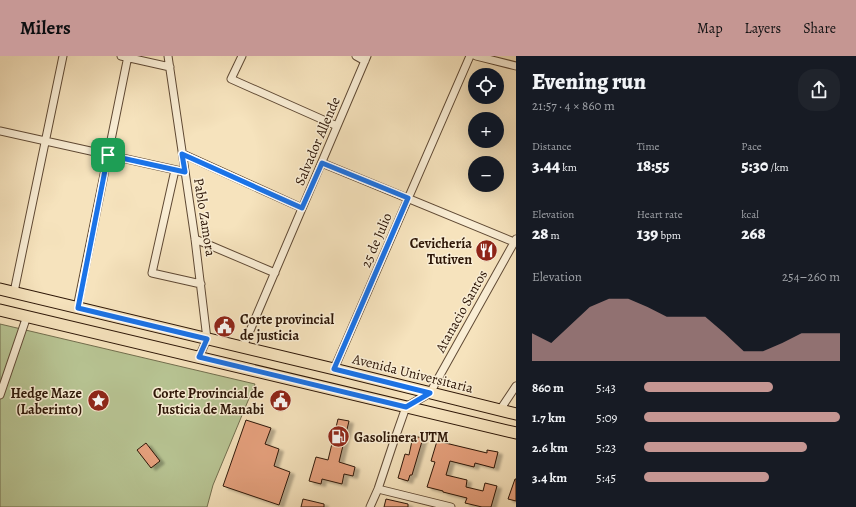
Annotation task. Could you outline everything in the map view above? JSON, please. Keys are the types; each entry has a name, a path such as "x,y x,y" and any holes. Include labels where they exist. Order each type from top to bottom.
{"main road":[{"name":"Avenida Universitaria","path":"0,289 516,414"},
{"path":"0,310 516,433"}],"street":[{"path":"14,292 63,56"},
{"name":"Pablo Zamora","path":"168,56 196,239 207,339"},
{"path":"242,56 231,79 337,126"},
{"path":"356,56 366,58"},
{"name":"25 de Julio","path":"334,369 470,56"},
{"path":"476,56 495,58 516,66"},
{"path":"78,308 126,57 170,67"},
{"name":"Salvador Allende","path":"243,347 366,58"},
{"path":"0,131 185,172"},
{"path":"182,154 302,208"},
{"path":"322,163 515,240"},
{"path":"175,170 152,273 201,284"},
{"path":"196,239 275,273"},
{"name":"Atanacio Santos","path":"430,393 515,240"},
{"path":"0,395 27,316"},
{"path":"199,357 207,339"},
{"path":"500,410 516,386"},
{"path":"370,507 378,489 406,407 430,393"},
{"path":"378,489 451,507"}],"green space":[{"path":"0,324 255,384 213,485 207,507 0,507"}],"building":[{"path":"338,419 349,421 339,462 355,467 353,476 344,474 342,484 322,479 321,484 309,481 316,457 328,460"},
{"path":"246,420 271,428 265,444 279,449 274,466 290,472 279,505 223,486"},
{"path":"413,436 423,438 412,475 410,475 408,481 398,478 405,454 409,455"},
{"path":"437,441 487,453 487,450 498,452 494,468 475,463 474,467 450,461 446,475 467,480 466,487 483,491 485,483 497,486 491,507 482,507 465,503 467,498 427,487 435,462 431,461"},
{"path":"146,443 160,461 151,468 137,450"},
{"path":"516,479 516,501 508,499"},
{"path":"303,499 324,504 324,507 301,507"},
{"path":"386,499 408,504 408,507 384,507"}],"place":[{"name":"Cevichería Tutiven","path":"487,251"},
{"name":"Corte provincial de justicia","path":"224,327"},
{"name":"Hedge Maze (Laberinto)","path":"98,401"},
{"name":"Corte Provincial de Justicia de Manabi","path":"280,401"},
{"name":"Gasolinera UTM","path":"339,437"}],"route":[{"path":"182,154 302,208 322,163 408,198 334,369 430,393 406,407 199,357 207,339 78,308 108,155 185,172 182,154"}]}
